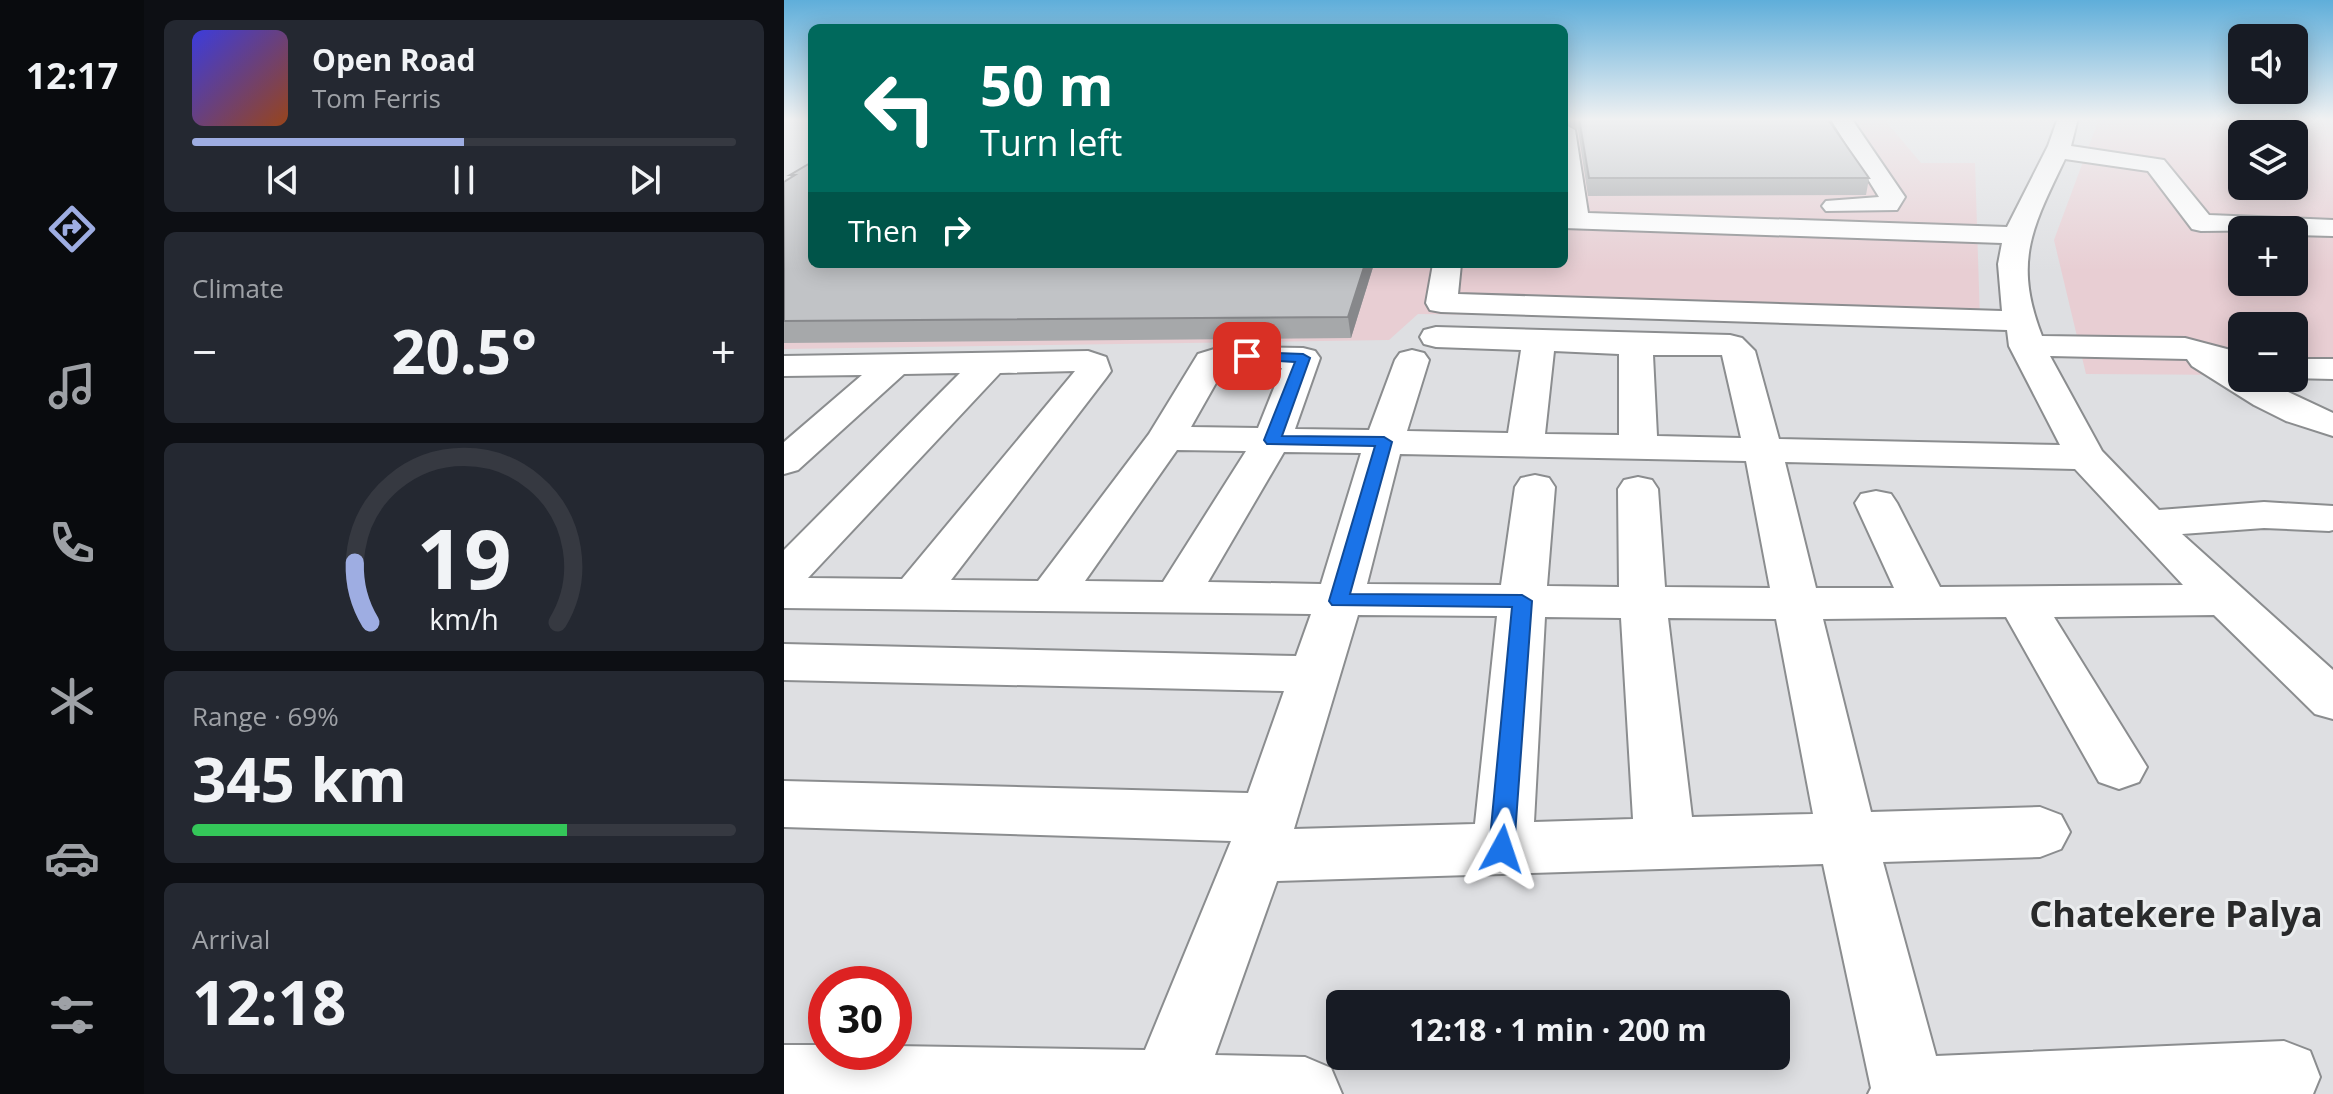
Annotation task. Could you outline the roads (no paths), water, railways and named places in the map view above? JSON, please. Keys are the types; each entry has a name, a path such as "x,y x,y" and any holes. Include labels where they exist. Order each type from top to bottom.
{"street":[{"path":"1874,169 1911,231"},
{"path":"2044,169 2017,235 2011,276 2024,334 2086,457 2223,600 2333,700"},
{"path":"2159,169 2201,223 2333,228"},
{"path":"1568,190 1570,220 2017,235"},
{"path":"1602,205 1877,206 1892,202"},
{"path":"1446,268 1441,303 2024,334 2185,348 2228,359"},
{"path":"1502,849 1539,339"},
{"path":"1166,1091 1262,837 1339,601 1384,442 1424,349 1539,339 1636,347 1735,347 1763,451 1847,838 1908,1094 2284,1077"},
{"path":"1636,347 1643,602 1665,844"},
{"path":"2185,348 2272,402 2333,425"},
{"path":"1050,597 1166,438 1214,358 1303,358 1272,440 1176,598"},
{"path":"789,369 1088,361 1094,364 1094,371 915,594"},
{"path":"784,576 990,363"},
{"path":"784,462 894,365"},
{"path":"2308,369 2333,369"},
{"path":"1166,438 1384,442 1530,466 1638,468 1763,451 2086,457"},
{"path":"1876,503 1924,603"},
{"path":"2148,524 2264,515 2329,518"},
{"path":"784,593 1796,604 2223,600"},
{"path":"2021,602 2119,767"},
{"path":"784,662 1314,674"},
{"path":"784,804 1262,837 1502,849 2040,832"},
{"path":"784,1081 1305,1094"}],"district":[{"name":"Chatekere Palya","path":"2176,914"}]}
